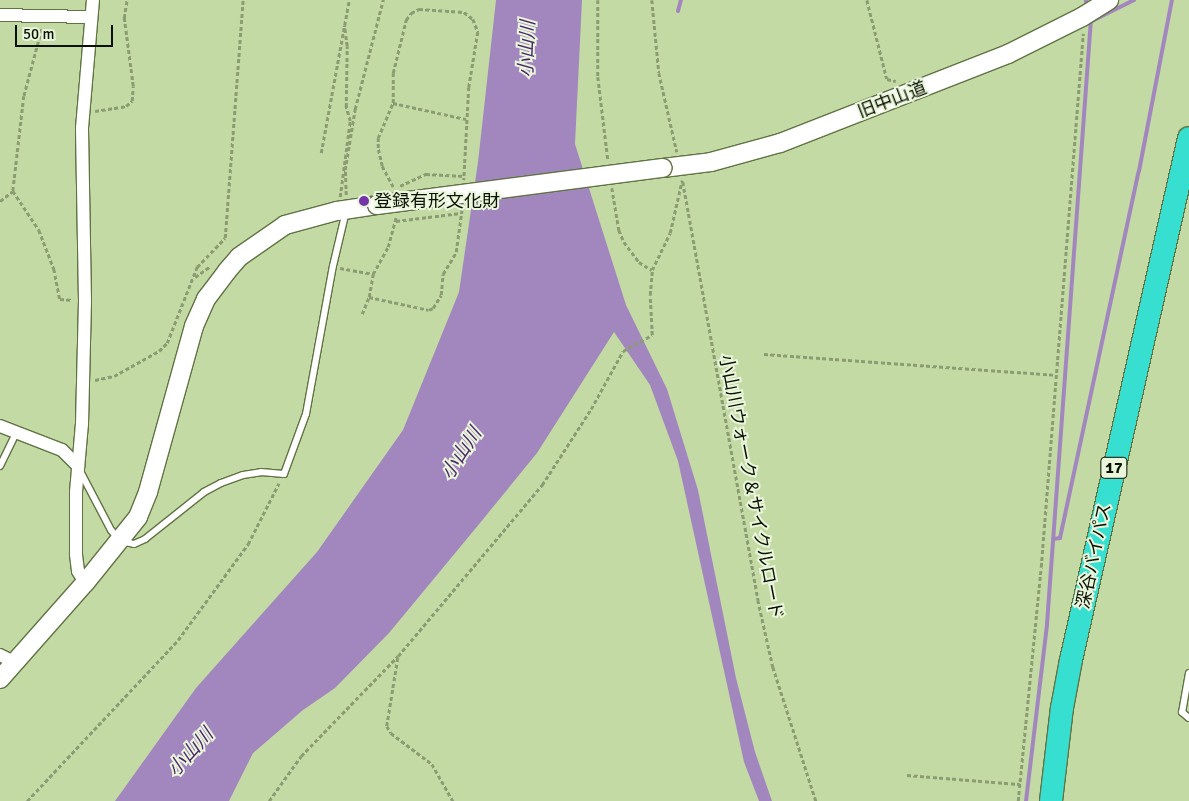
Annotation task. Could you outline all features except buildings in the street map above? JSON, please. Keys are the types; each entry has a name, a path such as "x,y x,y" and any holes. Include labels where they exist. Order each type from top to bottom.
{"highway":[{"name":"深谷バイパス","path":"1051,801 1059,728 1071,660 1189,138"}],"street":[{"path":"85,582 78,571 76,554 85,301 81,180 83,110 93,0"},
{"name":"旧中山道","path":"0,679 7,659 85,582 138,517 148,492 188,342 206,299 238,258 261,240 285,225 342,210 710,162 780,143 991,61 1082,17 1109,0"},
{"path":"0,15 91,17"},
{"path":"0,426 62,450 78,466"}],"lane":[{"path":"78,466 111,530 120,541 134,544 145,538 204,492 221,483 243,475 261,472 284,474 306,414 342,210"},
{"path":"0,466 16,433"},
{"path":"1189,673 1182,712 1189,718"}],"path":[{"path":"83,110 97,111 126,106 132,101 133,86 124,18 127,0"},
{"path":"83,380 114,376 159,351 167,343 197,267 225,238 242,0"},
{"path":"321,153 349,0"},
{"path":"342,210 350,138 383,0"},
{"path":"598,0 598,77 609,168"},
{"path":"652,0 659,73 678,152"},
{"path":"867,0 887,79 896,82 904,78"},
{"path":"464,176 426,174 395,189 382,166 378,148 380,130 392,103 393,73 399,42 406,20 411,13 419,9 464,12 473,19 478,32 469,87 464,186"},
{"path":"44,15 39,45 24,96 13,191 39,230 54,269 57,292 60,299 85,301"},
{"path":"1018,801 1041,568 1083,36 1082,17"},
{"path":"342,210 350,121 346,107 347,46 344,25"},
{"path":"392,103 466,120"},
{"name":"小山川ウォーク＆サイクルロード","path":"652,270 670,233 682,181 758,600 773,667 816,801"},
{"path":"269,801 301,756 398,656 542,485 591,409 624,351 652,335 650,295 652,270 639,262 624,242 619,230 612,186"},
{"path":"0,202 13,191"},
{"path":"369,298 429,310 433,308 441,295 443,274 456,252 462,204"},
{"path":"362,314 369,298 373,274 388,247 398,212"},
{"path":"396,221 461,213"},
{"path":"337,267 373,274"},
{"path":"764,354 1055,375"},
{"path":"27,801 178,640 248,544 284,474"},
{"path":"398,656 387,726 391,732 432,764 452,801"},
{"path":"907,776 1020,784"}],"water":[{"name":"小山川","path":"496,0 582,0 575,144 626,305 667,389 698,490 736,678 755,752 772,801 759,801 744,762 678,461 650,385 614,332 537,453 480,523 389,633 335,688 303,710 253,753 229,801 115,801 196,688 317,552 403,430 459,292 478,162"}],"waterway":[{"path":"678,11 681,0"},
{"path":"1092,21 1134,0"},
{"path":"1053,539 1060,538 1139,171 1172,0"},
{"path":"1026,801 1047,624 1091,19"}],"place":[{"name":"登録有形文化財","path":"364,201"}]}
